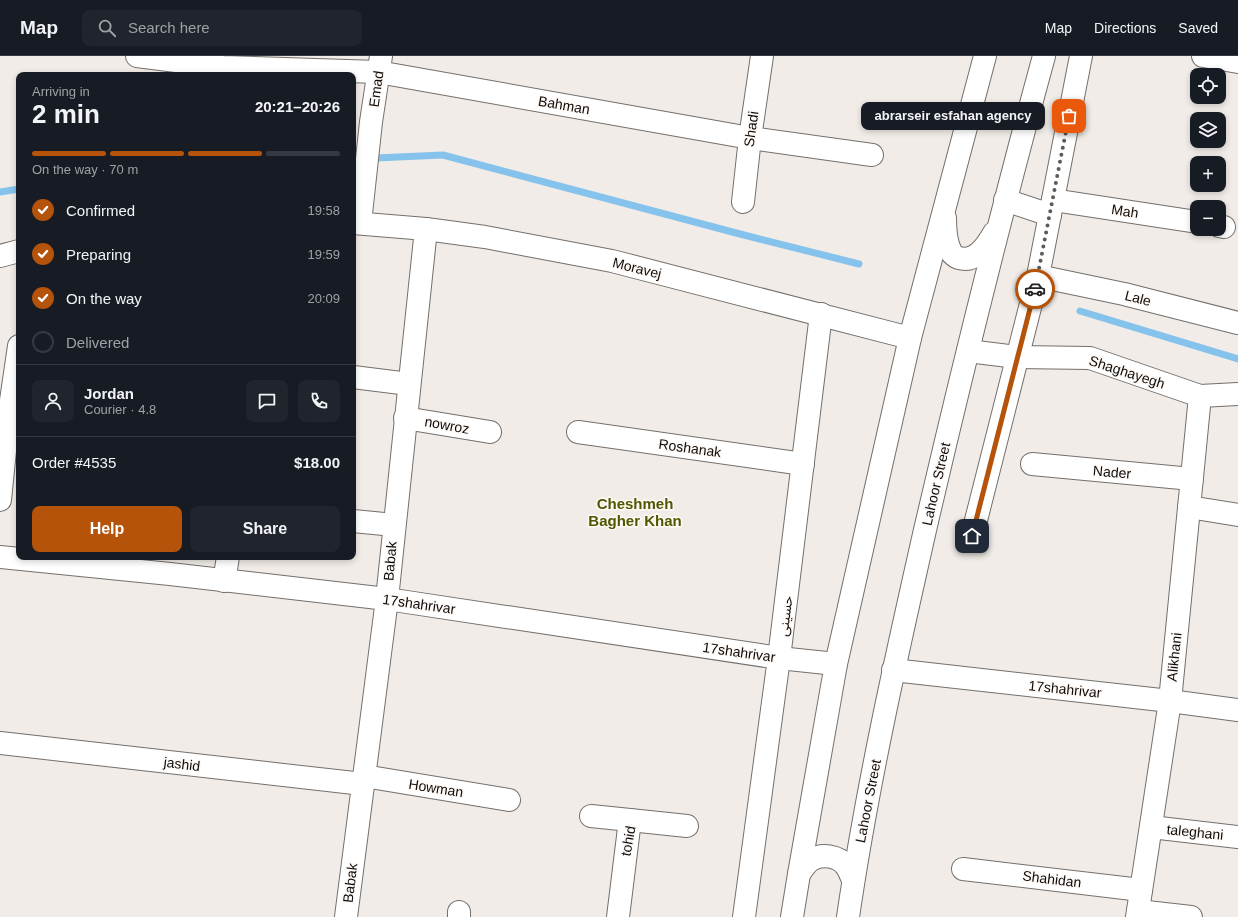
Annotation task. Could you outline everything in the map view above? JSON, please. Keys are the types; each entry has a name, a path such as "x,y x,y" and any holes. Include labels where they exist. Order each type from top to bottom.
{"street":[{"name":"Bahman","path":"137,56 223,67 379,64 750,138 872,155"},
{"name":"Shadi","path":"743,202 750,138 762,56"},
{"path":"792,917 798,874 836,664 910,338 985,56"},
{"name":"Lahoor Street","path":"848,917 853,880 893,670 943,451 1003,211 1044,56"},
{"path":"972,536 1038,276 1081,56"},
{"path":"1202,56 1238,62"},
{"name":"Emad","path":"356,223 379,64"},
{"path":"944,207 945,225 949,247 952,254 962,259 968,259 981,251 988,244 1003,211"},
{"name":"Mah","path":"1003,211 1051,208 1190,221"},
{"name":"Moravej","path":"356,223 426,228 485,237 612,261 910,338"},
{"name":"Babak","path":"346,917 387,600 426,228"},
{"path":"0,256 16,252"},
{"name":"Lale","path":"1038,276 1124,294 1238,323"},
{"name":"حسینی","path":"744,917 780,658 821,314"},
{"name":"Shaghayegh","path":"968,351 1017,357 1090,358 1200,396 1238,394"},
{"path":"0,500 4,420 16,361"},
{"path":"356,376 409,384"},
{"name":"Alikhani","path":"1138,914 1170,701 1200,396"},
{"name":"nowroz","path":"405,418 490,432"},
{"name":"Roshanak","path":"578,432 803,464"},
{"name":"Nader","path":"1032,464 1192,479"},
{"path":"1189,507 1238,515"},
{"path":"356,521 394,525"},
{"name":"17shahrivar","path":"0,557 16,558"},
{"name":"17shahrivar","path":"57,560 171,566 224,580 387,600 780,658 836,664"},
{"path":"224,580 227,560"},
{"name":"17shahrivar","path":"893,670 1238,710"},
{"name":"jashid","path":"0,743 363,780"},
{"name":"Howman","path":"363,780 509,800"},
{"path":"591,816 630,820"},
{"name":"tohid","path":"618,917 630,820 687,826"},
{"name":"taleghani","path":"1151,827 1238,837"},
{"path":"798,874 811,860 824,856 838,859 842,862 847,867 853,880"},
{"name":"Shahidan","path":"963,868 1141,890"},
{"path":"1138,914 1191,917"}],"waterway":[{"path":"356,159 443,155 859,264"},
{"path":"0,192 16,189"},
{"path":"1080,311 1238,359"}],"way so far":[{"path":"1035,289 1069,116"}],"place":[{"name":"abrarseir esfahan agency","path":"1069,116"}],"district":[{"name":"Cheshmeh Bagher Khan","path":"635,512"}],"route":[{"path":"972,536 1035,289"}]}
